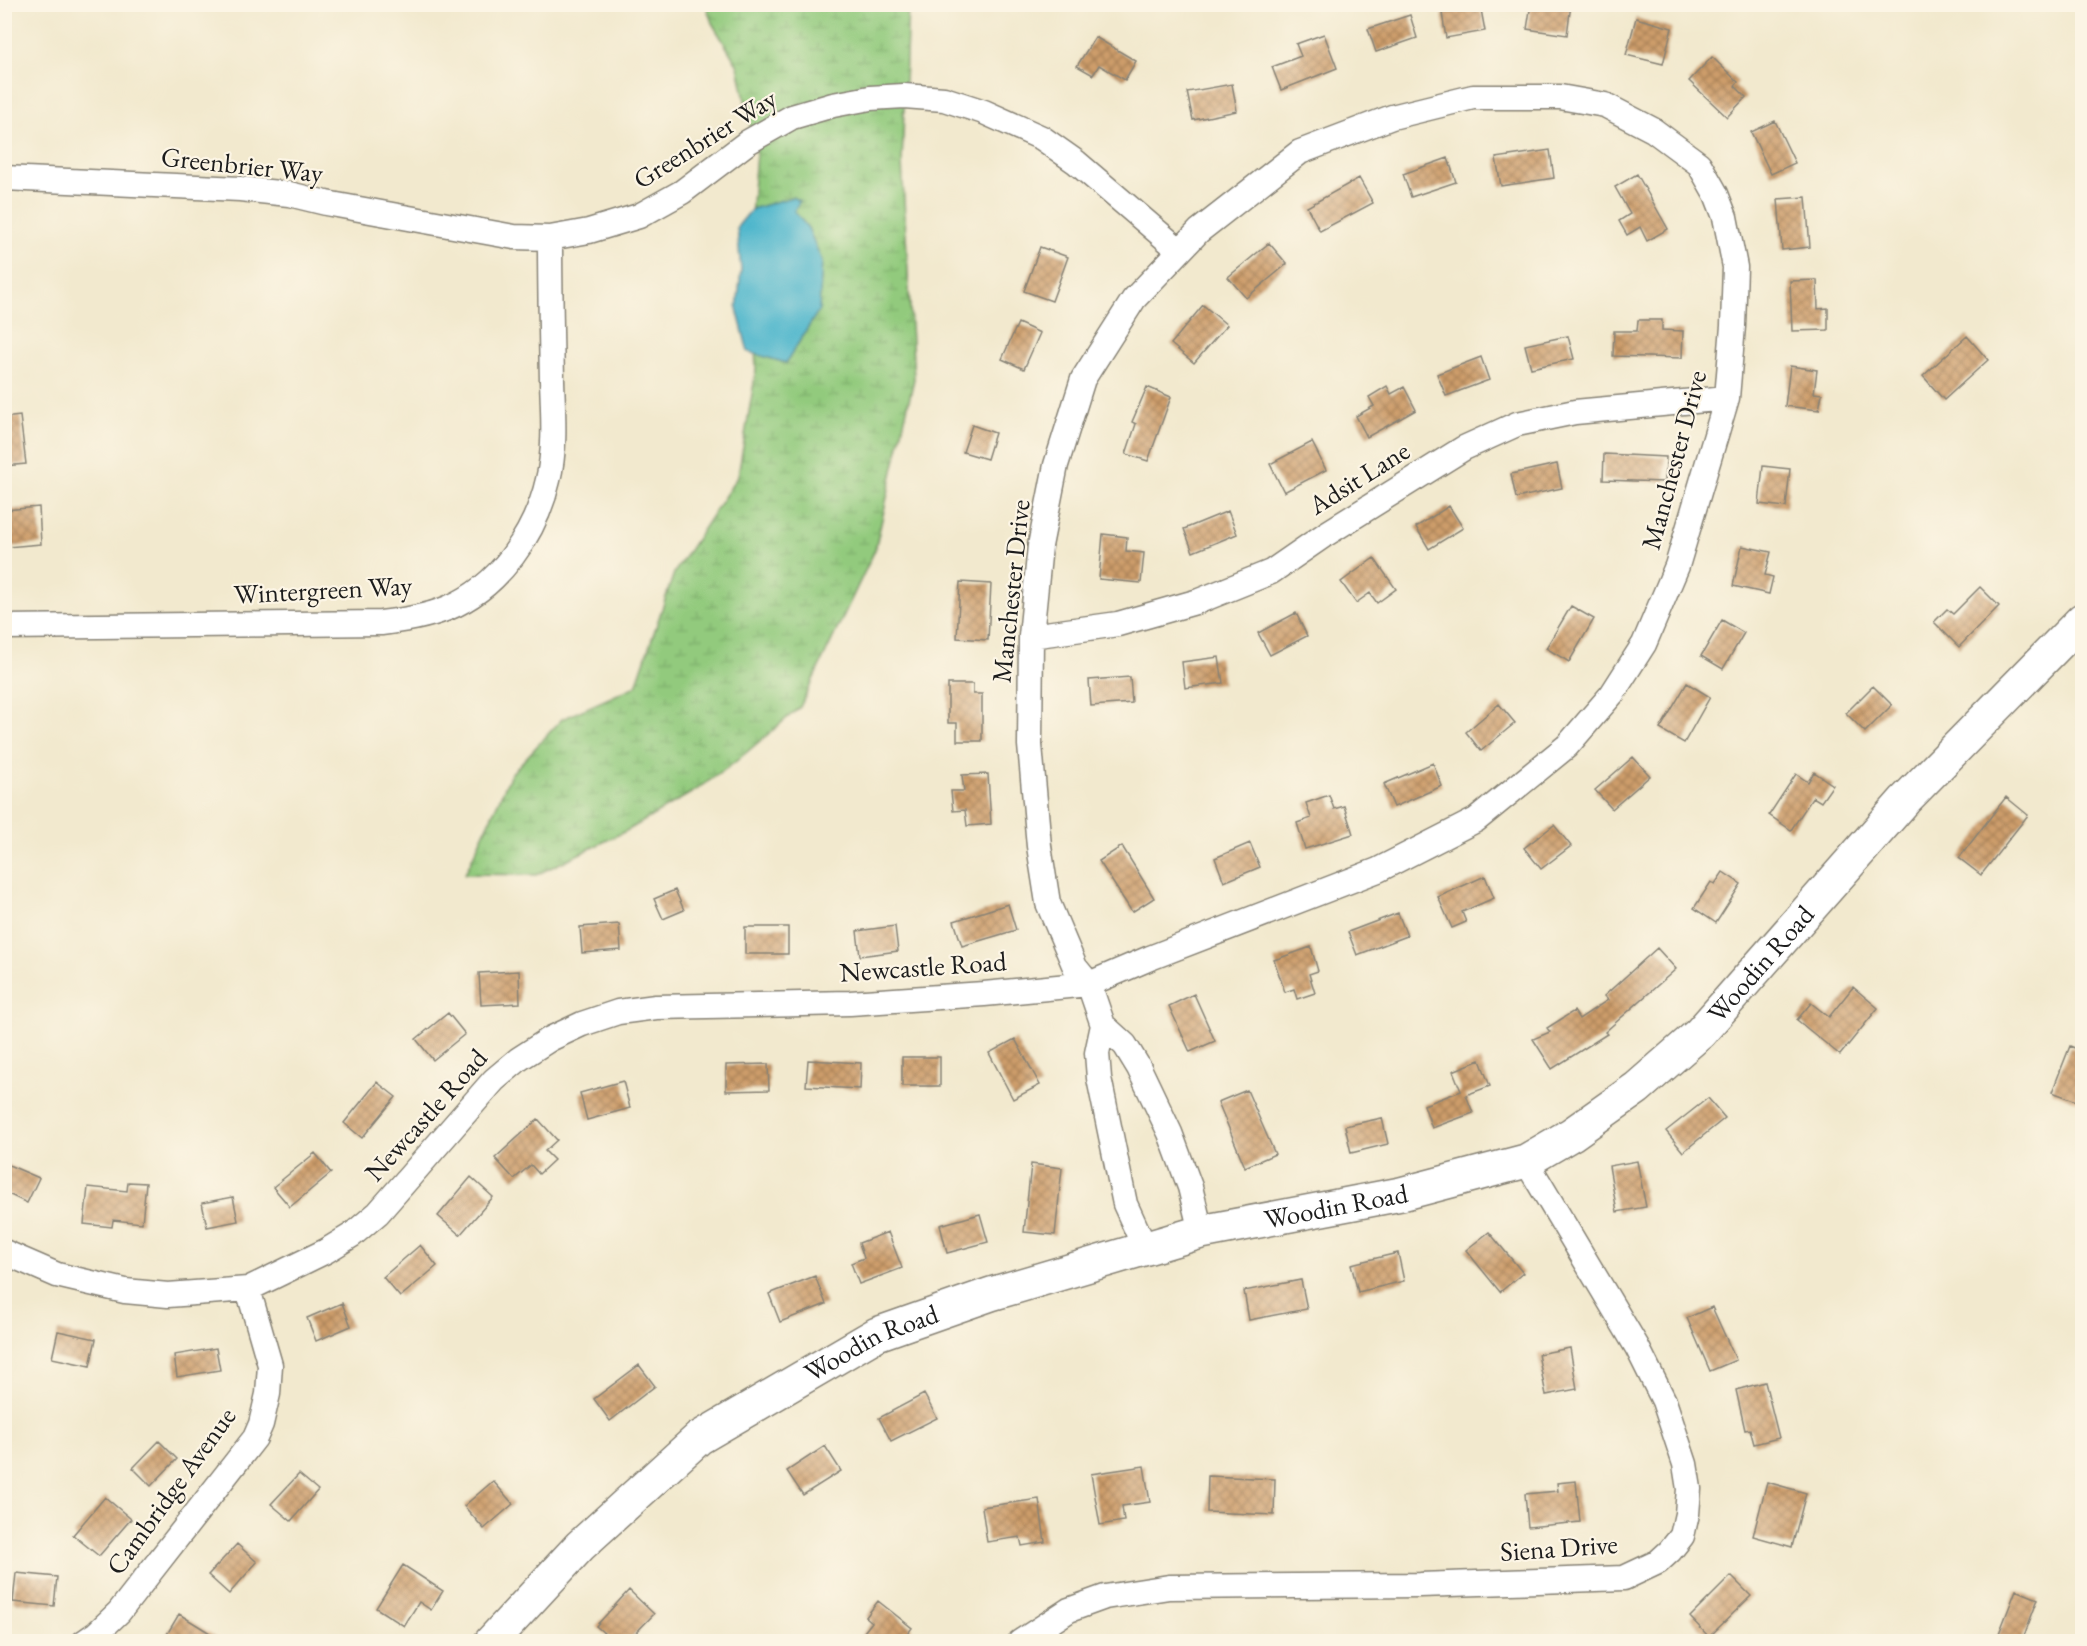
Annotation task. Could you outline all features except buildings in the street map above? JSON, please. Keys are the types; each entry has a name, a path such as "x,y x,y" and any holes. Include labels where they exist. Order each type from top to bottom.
{"street":[{"name":"Greenbrier Way","path":"4,178 240,189 289,194 447,226 514,237 550,238 589,231 639,216 682,192 748,142 792,117 833,105 870,98 904,96 944,99 984,112 1042,138 1076,162 1180,251"},
{"name":"Manchester Drive","path":"1089,984 1150,958 1378,870 1476,820 1567,746 1612,694 1644,644 1677,566 1727,398 1733,326 1735,267 1725,217 1716,194 1699,164 1653,130 1605,105 1560,97 1473,97 1392,117 1300,152 1199,231 1134,299 1083,379 1056,465 1040,546 1031,636 1030,745 1038,846 1048,903 1075,967 1089,984 1102,1025 1097,1053 1099,1078 1125,1204 1145,1248"},
{"name":"Wintergreen Way","path":"4,627 381,623 424,617 449,608 476,592 504,568 524,541 538,512 549,479 553,434 550,238"},
{"name":"Adsit Lane","path":"1031,636 1118,624 1199,601 1271,572 1326,534 1464,448 1516,424 1575,412 1727,398"},
{"name":"Woodin Road","path":"490,1641 580,1546 699,1438 878,1334 991,1294 1201,1232 1401,1194 1526,1161 1572,1134 1637,1088 1700,1033 1905,800 2082,620"},
{"name":"Newcastle Road","path":"4,1252 57,1275 125,1291 168,1295 248,1289 326,1251 352,1235 378,1213 494,1080 519,1059 582,1024 618,1012 656,1007 850,1003 1089,984"},
{"path":"1102,1025 1125,1045 1139,1068 1190,1187 1201,1232"},
{"name":"Siena Drive","path":"1020,1641 1069,1610 1105,1597 1169,1587 1420,1585 1624,1578 1658,1562 1671,1551 1683,1536 1689,1489 1685,1464 1664,1401 1637,1347 1526,1161"},
{"name":"Cambridge Avenue","path":"84,1641 97,1633 119,1612 255,1438 268,1394 270,1365 248,1289"}],"green space":[{"path":"706,5 908,5 902,163 914,379 875,550 800,707 734,763 696,790 630,829 536,875 465,874 511,774 562,719 636,686 674,573 738,476 756,371 750,228 756,154 738,66 712,23"}],"water":[{"path":"792,197 800,201 794,211 808,228 822,261 819,310 786,363 748,352 737,309 741,270 737,227 752,209"}]}
